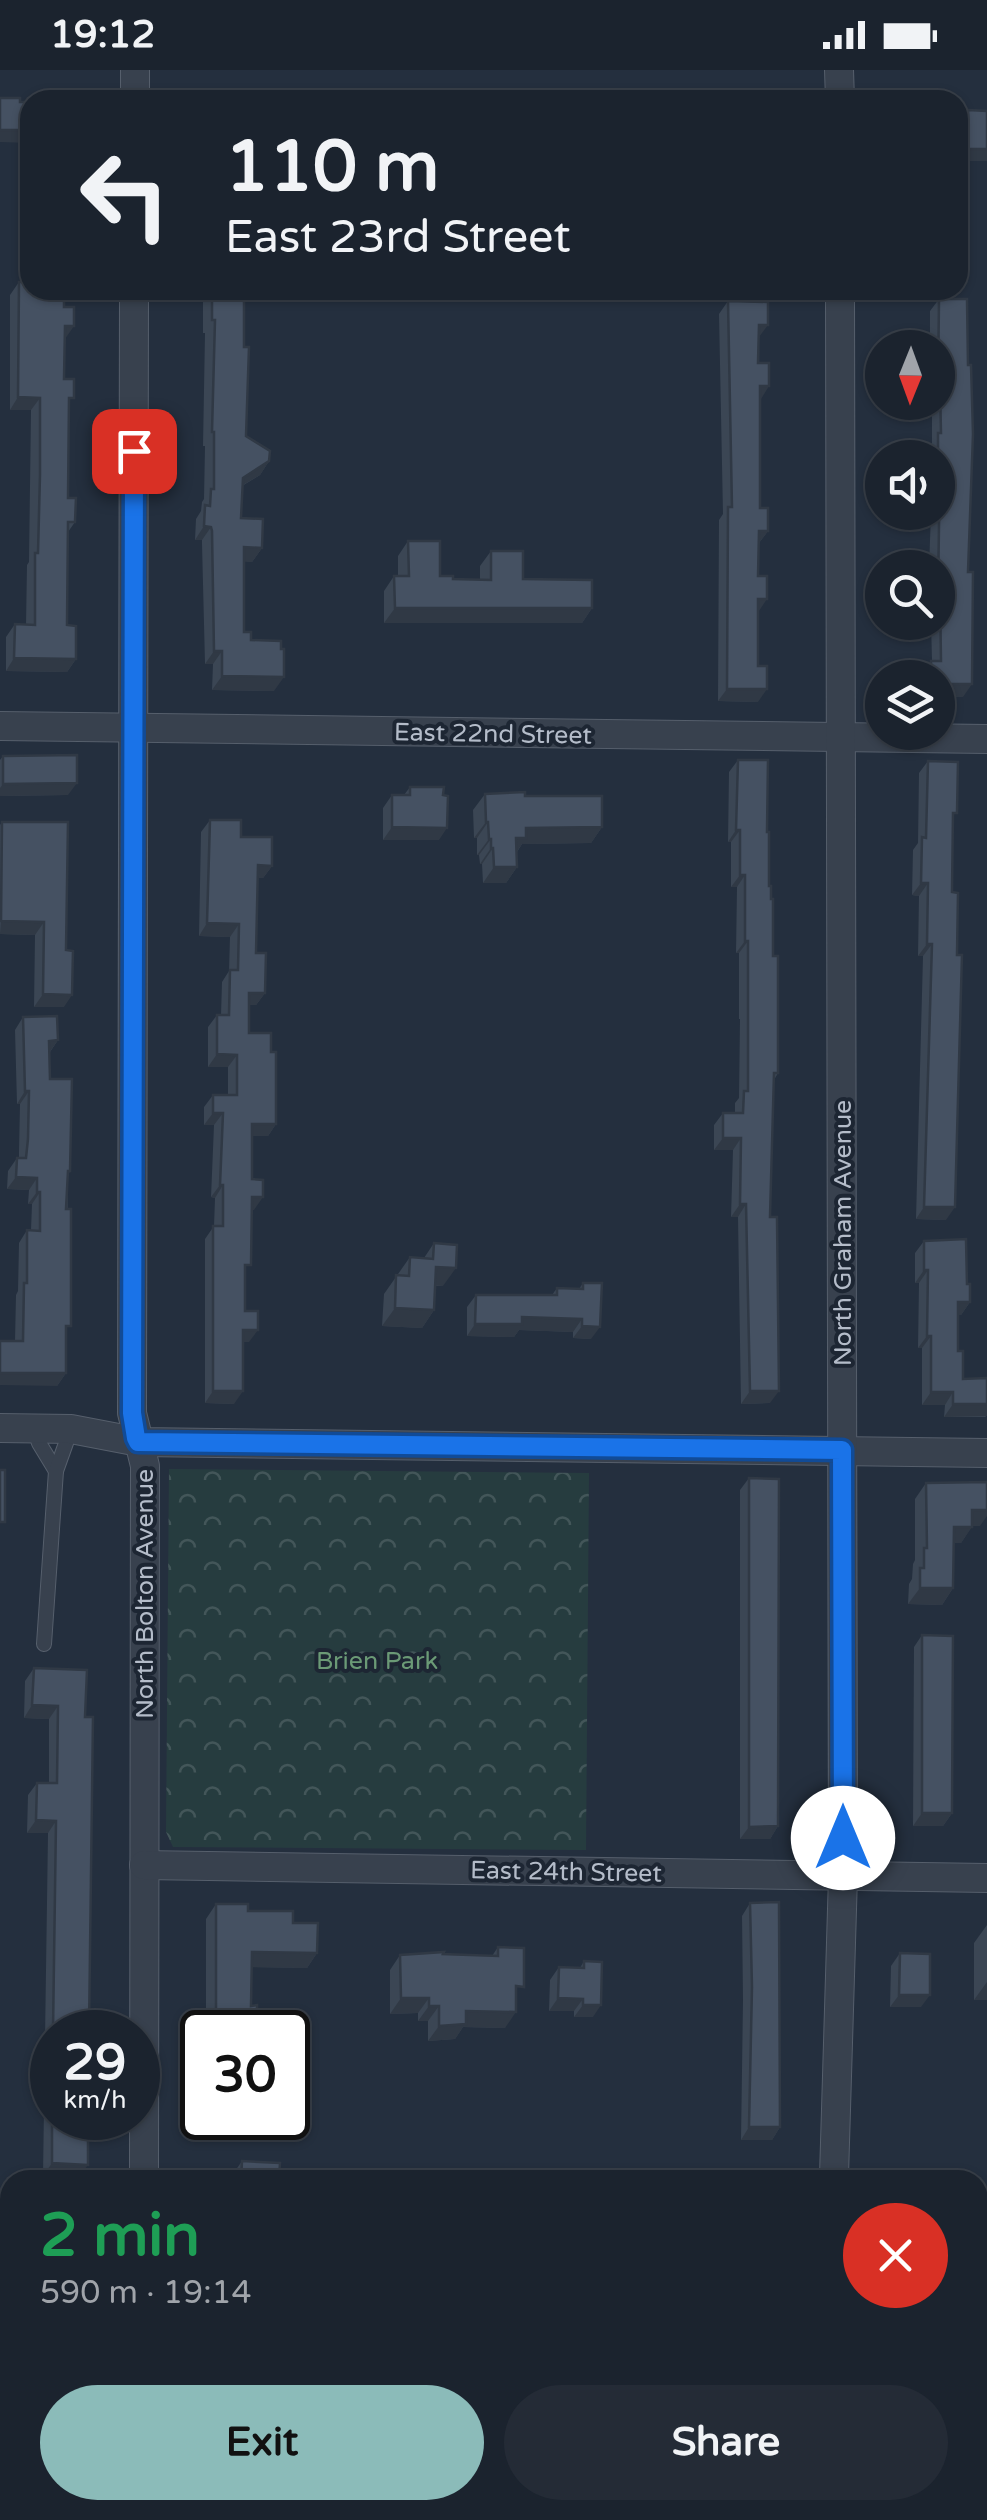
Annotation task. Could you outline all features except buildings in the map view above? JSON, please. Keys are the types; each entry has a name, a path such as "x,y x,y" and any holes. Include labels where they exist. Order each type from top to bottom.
{"street":[{"name":"North Bolton Avenue","path":"134,300 132,1413 145,1466 144,2170"},
{"name":"North Graham Avenue","path":"825,2170 843,1876 840,300"},
{"name":"East 22nd Street","path":"0,726 987,740"},
{"path":"0,1428 71,1429 138,1442 987,1453"},
{"name":"East 24th Street","path":"144,1865 987,1878"}],"lane":[{"path":"34,1428 56,1471"},
{"path":"44,1644 56,1471 71,1429"}],"green space":[{"name":"Brien Park","path":"169,1469 589,1473 586,1850 173,1847 166,1832"}],"route":[{"path":"134,451 132,1420 138,1442 842,1450 843,1838"}]}
